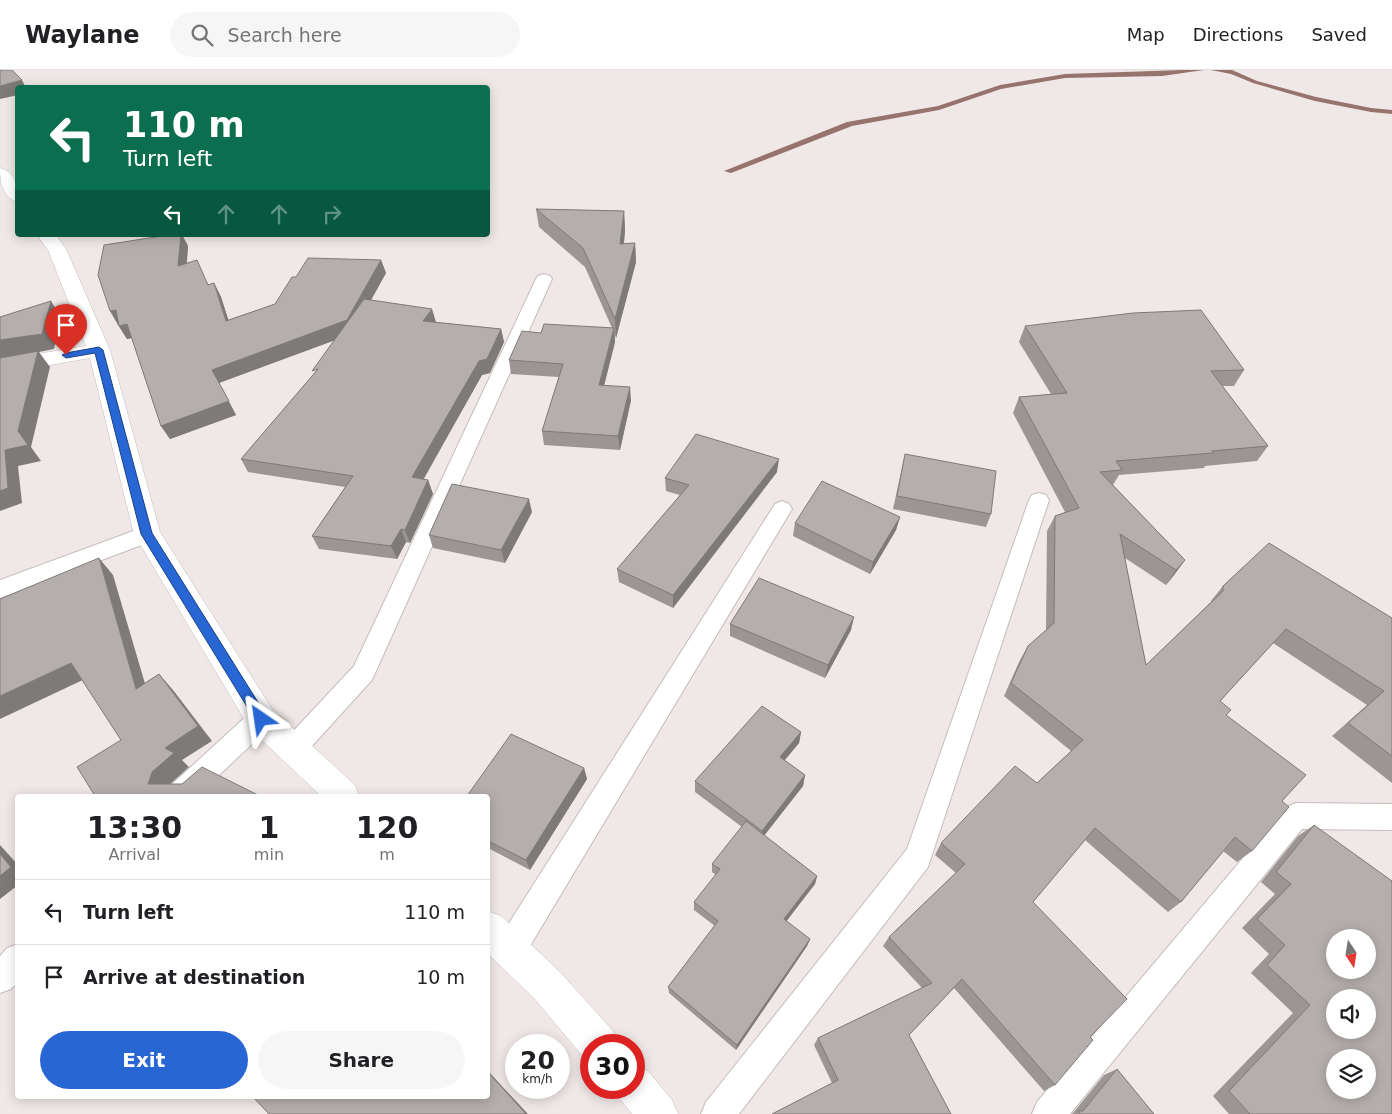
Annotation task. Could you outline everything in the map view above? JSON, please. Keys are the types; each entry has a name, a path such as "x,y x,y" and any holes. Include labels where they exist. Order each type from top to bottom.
{"street":[{"path":"0,174 15,193"},
{"path":"48,237 57,249 99,350 147,534 261,719 341,794"},
{"path":"0,367 99,350"},
{"path":"499,939 548,985 590,1034"},
{"path":"645,1098 658,1114"}],"lane":[{"path":"292,750 363,673 544,279"},
{"path":"718,1114 918,856 1039,500"},
{"path":"499,939 782,509"},
{"path":"0,589 147,534"},
{"path":"180,794 261,719"},
{"path":"1049,1114 1296,816 1392,817"},
{"path":"0,978 15,962"}],"building":[{"path":"0,70 12,70 22,80 0,86"},
{"path":"536,209 624,211 620,244 635,243 615,319 583,248"},
{"path":"155,237 181,237 178,266 197,260 208,285 214,283 226,321 275,304 292,277 296,277 308,258 381,260 347,320 212,370 229,401 161,426 127,324 119,326 116,310 110,311 98,275 104,245"},
{"path":"364,299 432,309 423,321 501,329 487,359 479,361 412,477 428,480 405,530 401,529 391,546 312,536 353,476 241,459 318,369 312,371"},
{"path":"51,301 42,334 0,340 0,317"},
{"path":"1201,310 1244,370 1211,371 1268,446 1212,451 1213,453 1116,461 1122,470 1100,472 1185,560 1176,570 1120,534 1146,665 1223,591 1223,586 1269,543 1392,618 1392,756 1348,723 1384,691 1286,629 1220,701 1231,710 1226,715 1306,775 1282,801 1289,807 1252,851 1235,837 1181,902 1095,828 1033,902 1127,999 1090,1037 1093,1040 1055,1085 962,979 909,1035 951,1114 772,1114 838,1080 818,1038 932,983 889,937 965,864 941,843 1015,766 1037,783 1083,740 1011,683 1028,646 1054,623 1055,516 1079,508 1019,397 1067,393 1025,326 1133,313"},
{"path":"544,324 614,328 599,385 630,387 618,436 542,431 563,364 509,360 522,331 541,333"},
{"path":"38,351 18,431 28,445 5,450 8,488 0,491 0,358"},
{"path":"696,434 779,459 673,595 617,569 689,485 665,478"},
{"path":"905,454 996,471 991,514 897,496"},
{"path":"822,481 900,517 873,562 795,523"},
{"path":"452,484 529,499 501,550 429,535"},
{"path":"99,558 136,689 159,674 198,726 165,748 174,753 152,772 148,784 182,784 202,767 256,794 94,794 77,767 121,740 71,663 0,696 0,599"},
{"path":"759,578 854,617 828,665 730,624"},
{"path":"762,706 801,732 780,757 805,775 762,831 695,781"},
{"path":"511,734 584,768 526,860 490,842 490,794 468,794"},
{"path":"746,821 817,876 784,919 810,939 737,1045 668,987 718,921 694,902 720,869 712,864"},
{"path":"1314,825 1392,881 1392,1114 1250,1114 1229,1091 1310,1005 1267,965 1285,945 1257,919 1291,884 1276,872"},
{"path":"0,854 11,867 0,876"},
{"path":"1117,1069 1154,1114 1080,1114 1078,1111 1083,1111"},
{"path":"490,1074 505,1091 505,1099 512,1099 526,1114 269,1114 255,1099 490,1099"}],"waterway":[{"path":"728,171 850,124 939,108 1000,87 1065,76 1162,74 1201,70"},
{"path":"1214,70 1232,72 1255,82 1315,99 1371,110 1392,112"}],"route":[{"path":"66,355 99,350 147,534 261,719"}]}
